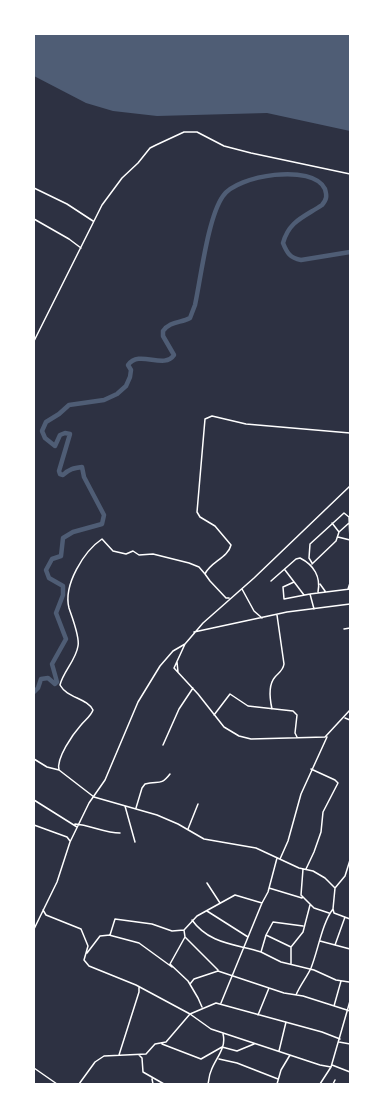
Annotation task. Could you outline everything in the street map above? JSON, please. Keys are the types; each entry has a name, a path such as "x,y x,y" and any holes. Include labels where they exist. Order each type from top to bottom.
{"street":[{"path":"34,341 93,221 117,184 138,163 150,148 189,131 197,132 224,146 251,154 350,174"},
{"path":"34,188 67,204 93,221"},
{"path":"34,219 69,239 81,248"},
{"path":"206,574 209,568 231,547 230,542 215,526 200,517 197,512 204,423 207,417 212,416 261,426 350,433"},
{"path":"327,737 246,739 228,730 178,672 177,662 185,644 194,632 242,589 350,486"},
{"path":"325,591 320,584 309,558 310,544 344,512 349,517 350,540 338,537"},
{"path":"332,523 340,532"},
{"path":"311,564 338,537 340,532 349,523"},
{"path":"59,770 58,765 60,758 93,710 88,704 63,690 60,685 78,648 75,622 68,602 72,577 90,549 102,539 110,550 113,551 126,554 133,551 139,555 154,554 199,567 226,598 230,599"},
{"path":"271,581 298,558 311,564"},
{"path":"285,570 304,596"},
{"path":"294,582 283,587 283,598 304,596 325,591 349,589 350,583"},
{"path":"318,592 320,584"},
{"path":"242,589 258,616 263,618"},
{"path":"310,594 314,609"},
{"path":"194,632 277,615 350,604"},
{"path":"272,709 272,684 274,678 282,670 284,664 277,615"},
{"path":"344,630 350,628"},
{"path":"34,928 58,882 70,842 94,797 105,780 135,710 155,673 173,651 185,644"},
{"path":"163,745 179,708 193,688"},
{"path":"214,715 217,709 230,694 248,706 296,712 297,737"},
{"path":"221,1003 234,975 243,946 288,841 301,794 311,769 327,737 350,710"},
{"path":"344,717 350,720"},
{"path":"34,759 47,767 59,770 94,797 157,815 188,829 204,839 256,848 324,878 335,888"},
{"path":"311,769 335,780 338,783 323,812 320,832 314,852 304,869 304,880 301,895 314,908 329,913"},
{"path":"136,808 142,788 145,784 158,784 170,774"},
{"path":"34,800 78,827"},
{"path":"188,829 198,804"},
{"path":"125,806 135,842"},
{"path":"75,824 120,833"},
{"path":"34,825 68,837 70,842"},
{"path":"350,860 345,876 335,888 333,909 336,915 350,919"},
{"path":"207,883 220,903"},
{"path":"269,888 304,898"},
{"path":"109,935 113,920 116,919 152,924 172,931 184,930 192,920 235,895 262,903"},
{"path":"291,964 292,947 303,932 303,926 310,905"},
{"path":"296,995 299,986 310,969 329,913 333,909"},
{"path":"43,910 46,915 81,929 88,946 84,960 85,964 139,987 190,1014 206,1027 223,1034 238,1037 254,1044 320,1065 332,1066 350,1072"},
{"path":"206,911 248,937"},
{"path":"335,945 346,918"},
{"path":"192,920 203,933 221,942 243,946 341,981 349,982"},
{"path":"261,952 266,935 273,922 303,926"},
{"path":"184,930 185,937 218,971 234,975 269,988 349,1010"},
{"path":"87,952 100,936 109,935 139,943 190,984 202,1008"},
{"path":"266,935 292,947"},
{"path":"172,968 171,960 185,937"},
{"path":"320,941 350,949"},
{"path":"190,984 194,979 218,971"},
{"path":"334,1006 341,981"},
{"path":"119,1054 139,992 139,987"},
{"path":"258,1014 269,988"},
{"path":"320,1084 332,1066 349,1010 350,1001"},
{"path":"162,1044 166,1042 190,1014 202,1008 221,1003 322,1032 350,1044"},
{"path":"279,1051 286,1022"},
{"path":"208,1084 211,1071 218,1059 222,1047 224,1038 223,1034"},
{"path":"79,1084 98,1059 104,1056 119,1054 146,1054 155,1044 162,1044 201,1058 222,1047 237,1051 254,1044"},
{"path":"140,1055 142,1058 142,1072 152,1079 164,1084"},
{"path":"277,1084 290,1055"},
{"path":"218,1059 237,1063 278,1079"},
{"path":"34,1068 56,1084"},
{"path":"152,1079 153,1084"},
{"path":"333,1084 335,1080"}],"water":[{"path":"34,34 350,34 350,131 267,113 157,116 113,111 86,103 34,76"}],"waterway":[{"path":"34,692 38,688 41,679 48,678 55,684 57,682 52,664 66,639 56,613 63,595 63,586 49,578 46,570 52,559 61,556 63,538 73,532 102,524 104,515 84,477 82,467 67,471 63,475 60,474 59,471 70,434 65,433 60,435 55,446 45,438 42,431 46,422 59,414 69,405 104,400 117,394 126,386 131,370 128,365 133,361 138,359 164,361 170,359 174,355 163,336 163,331 169,325 190,318 195,305 213,218 223,196 243,182 275,175 291,174 306,176 318,181 325,189 325,201 322,205 303,216 293,224 289,229 283,243 284,247 292,256 301,260 350,252"}]}
